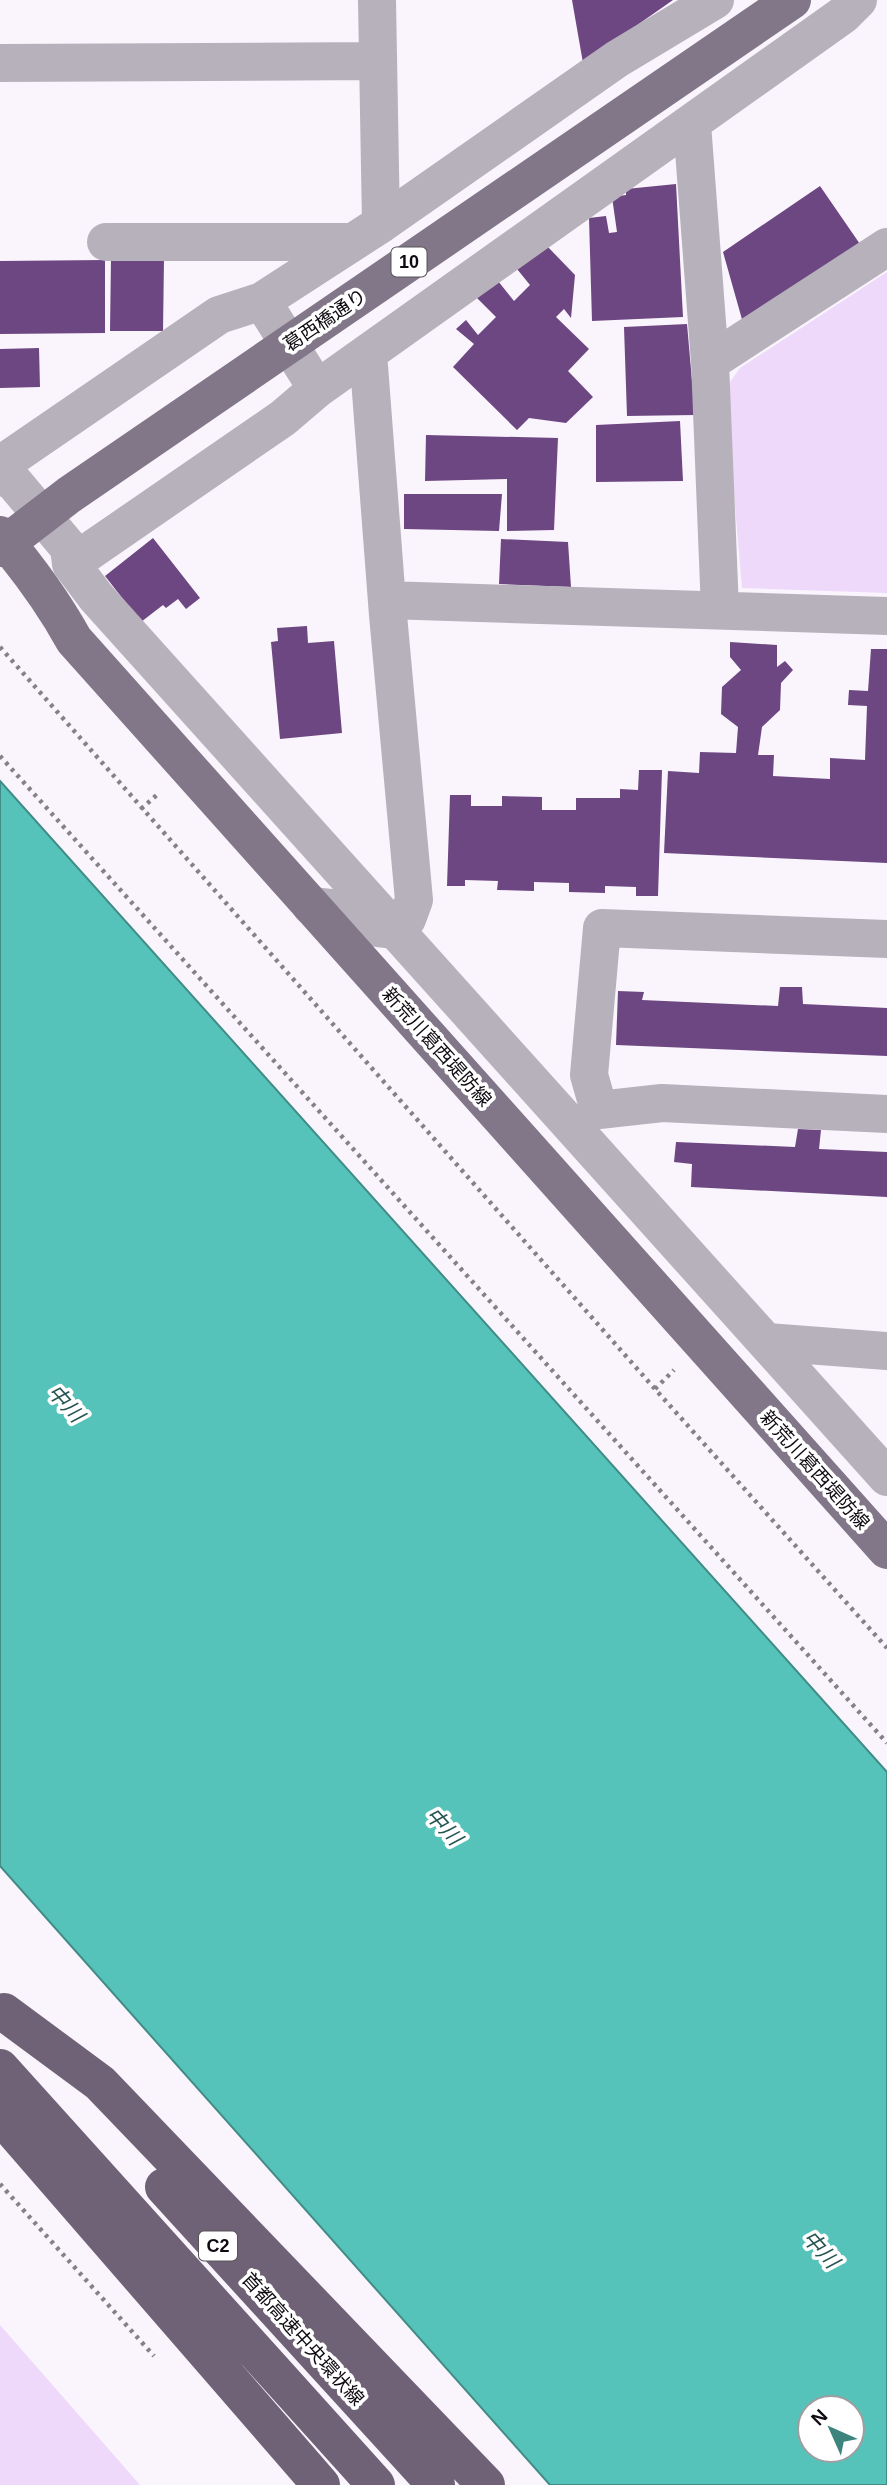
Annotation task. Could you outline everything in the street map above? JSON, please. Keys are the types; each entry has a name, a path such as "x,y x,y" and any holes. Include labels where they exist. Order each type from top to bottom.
{"highway":[{"name":"首都高速中央環状線","path":"2,2009 436,2485"},
{"path":"2,2009 100,2083 486,2485"},
{"name":"C2","path":"0,2068 376,2485"},
{"path":"0,2115 321,2485"}],"main road":[{"name":"葛西橋通り","path":"0,548 69,495 792,0"},
{"name":"新荒川葛西堤防線","path":"0,535 56,607 74,640 887,1550"}],"street":[{"path":"367,233 378,61 377,0"},
{"path":"0,465 219,315 262,301 367,233 617,59 715,0"},
{"path":"71,564 283,418 317,388 692,124 843,15 858,0"},
{"path":"0,63 378,61"},
{"path":"692,124 710,362 720,610"},
{"path":"106,242 367,233"},
{"path":"710,362 887,247"},
{"path":"262,301 317,388"},
{"path":"311,906 340,909 378,929 396,930 407,919 414,900 368,353"},
{"path":"0,477 12,480 69,548 71,564 96,597 396,930 588,1121 767,1342 887,1477"},
{"path":"387,600 887,616"},
{"path":"588,1121 589,1075 602,928 887,939"},
{"path":"588,1121 662,1103 887,1114"},
{"path":"767,1342 887,1351"}],"path":[{"path":"0,647 887,1648"},
{"path":"0,755 887,1743"},
{"path":"0,2183 158,2360"}],"shaded area":[{"path":"887,272 887,593 742,588 725,389 740,368"},
{"path":"0,2325 140,2485 0,2485"}],"water":[{"name":"中川","path":"0,781 887,1772 887,2485 550,2485 0,1866"}],"building":[{"path":"572,0 673,0 583,63"},
{"path":"676,184 683,317 592,321 589,218 606,216 609,233 617,232 612,197 626,195 626,189"},
{"path":"820,186 862,247 745,330 723,252"},
{"path":"547,246 575,275 571,318 564,309 556,317 589,349 568,371 593,397 566,423 529,418 517,430 453,367 474,344 456,329 466,320 478,335 496,317 475,296 498,281 514,301 530,285 517,269"},
{"path":"111,258 164,258 163,331 110,331"},
{"path":"105,260 105,333 0,334 0,261"},
{"path":"687,324 695,415 627,416 624,327"},
{"path":"39,348 40,387 0,388 0,349"},
{"path":"680,421 683,481 596,482 596,425"},
{"path":"426,435 558,438 554,530 507,531 507,479 425,481"},
{"path":"404,494 502,494 499,531 404,529"},
{"path":"153,538 200,598 186,609 178,599 166,608 163,605 141,622 105,576"},
{"path":"501,539 568,542 571,587 499,584"},
{"path":"307,626 308,643 334,641 342,733 280,739 271,642 278,641 277,628"},
{"path":"730,642 777,645 777,667 785,661 793,670 781,683 780,710 762,727 758,755 774,755 773,776 830,779 830,758 865,760 867,706 848,705 849,690 868,691 871,649 887,649 887,863 664,853 668,771 699,773 700,752 736,753 738,727 721,714 722,687 741,670 730,657"},
{"path":"639,770 662,770 658,896 636,896 636,887 605,886 605,893 569,892 569,883 534,882 534,891 497,890 498,881 465,880 465,886 447,886 450,795 471,795 471,806 502,806 502,796 542,797 542,810 576,810 576,798 620,798 620,789 638,790"},
{"path":"780,987 802,987 803,1004 887,1008 887,1056 616,1045 618,991 644,992 642,1000 778,1006"},
{"path":"798,1129 821,1130 819,1149 887,1152 887,1197 691,1187 692,1164 674,1162 676,1142 795,1147"}]}
